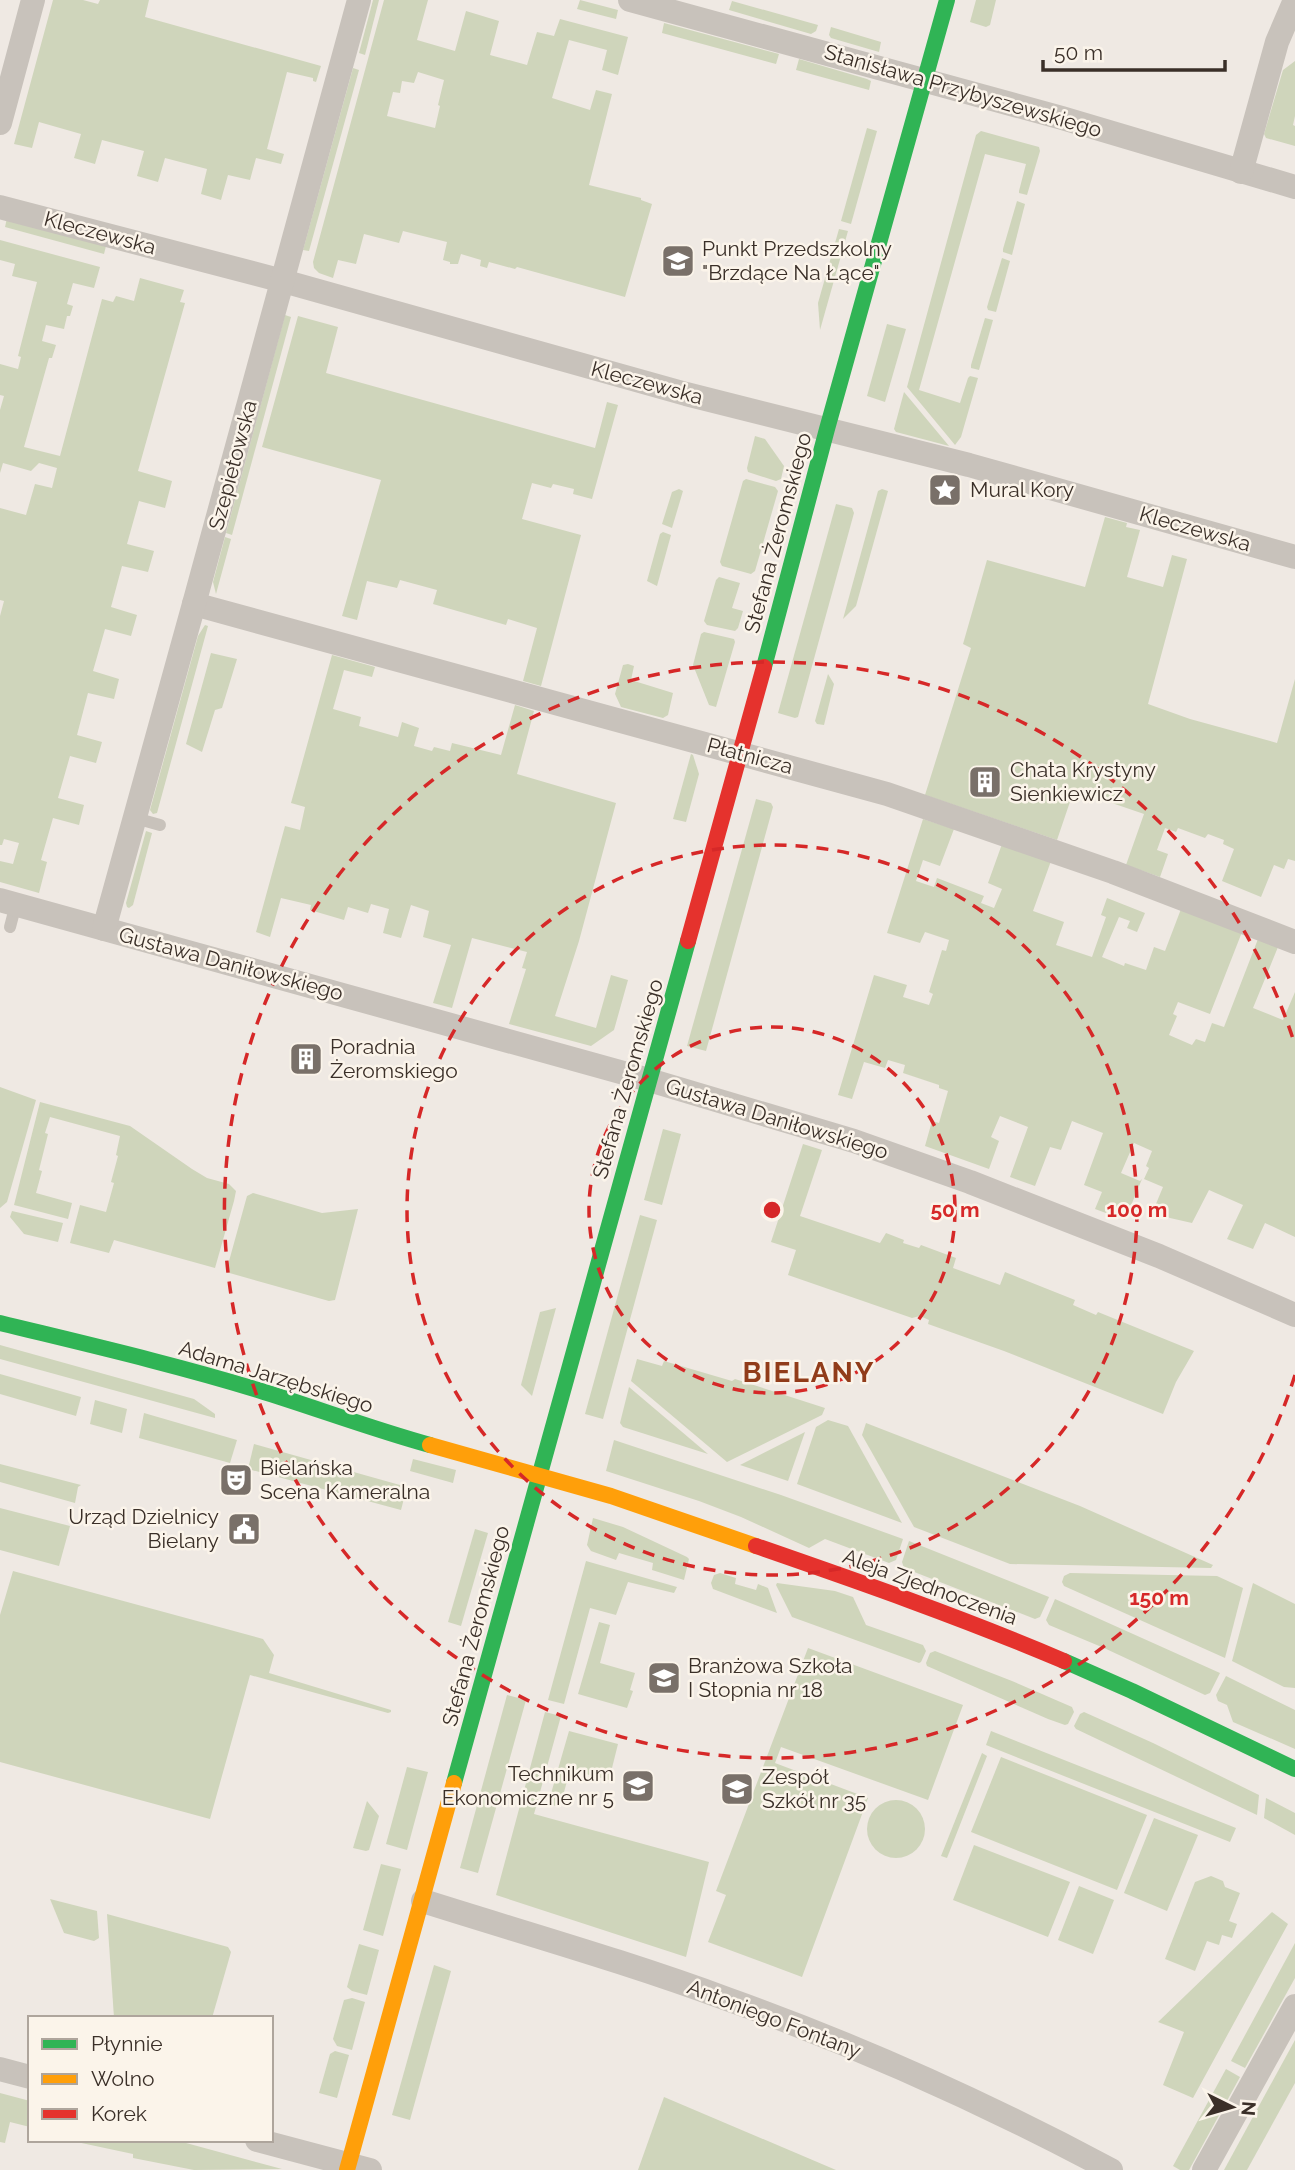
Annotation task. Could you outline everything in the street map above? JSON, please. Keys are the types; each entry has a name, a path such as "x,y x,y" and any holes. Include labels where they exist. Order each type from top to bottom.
{"main road":[{"name":"Stefana Żeromskiego","path":"355,2168 423,1901 539,1475 741,754 827,429 947,0"},
{"name":"Adama Jarzębskiego","path":"0,1323 257,1390 372,1429 539,1475"},
{"name":"Aleja Zjednoczenia","path":"539,1475 611,1496 869,1585 1014,1640 1132,1691 1295,1769"}],"street":[{"path":"0,123 33,0"},
{"name":"Szepietowska","path":"104,929 359,0"},
{"name":"Stanisława Przybyszewskiego","path":"630,0 1062,118 1295,187"},
{"path":"1241,172 1277,42 1295,0"},
{"name":"Kleczewska","path":"0,207 283,281 686,394 969,465 1295,557"},
{"name":"Płatnicza","path":"194,604 898,797 1113,872 1295,942"},
{"name":"Gustawa Daniłowskiego","path":"9,911 104,929 649,1080 843,1137 970,1182 1159,1255 1295,1315"},
{"name":"Antoniego Fontany","path":"423,1901 726,1998 825,2036 990,2108 1111,2170"},
{"path":"1204,2170 1295,2006"},
{"path":"0,2069 28,2076"},
{"path":"264,2142 355,2168"}],"lane":[{"path":"135,818 160,825"}],"green space":[{"path":"53,0 83,0 98,4 100,0 149,0 145,17 321,66 316,82 313,78 287,72 267,149 284,154 281,164 256,158 250,180 228,175 221,200 201,194 207,169 165,158 158,182 137,176 144,151 102,140 95,164 74,158 81,134 39,122 32,148 14,144"},
{"path":"373,0 379,0 365,55 359,53"},
{"path":"384,0 428,0 417,40 455,51 466,11 499,21 490,55 527,65 537,32 554,36 560,19 628,37 618,75 602,70 607,50 569,40 552,98 590,110 596,90 612,94 589,185 641,198 652,204 625,297 517,267 515,269 489,262 487,268 480,266 481,260 461,254 458,264 450,264 443,260 447,242 403,231 399,243 364,234 356,264 338,260 333,278 319,273 313,262","holes":["418,72 444,80 435,128 387,116 393,92 400,93 402,81 414,83"]},
{"path":"580,0 618,10 616,19 577,9"},
{"path":"976,0 996,0 990,25 986,27 970,22"},
{"path":"732,1 818,25 816,31 811,34 729,10"},
{"path":"664,23 779,54 776,64 662,33"},
{"path":"831,27 881,42 879,52 831,38"},
{"path":"799,59 867,79 871,81 869,90 796,70"},
{"path":"1295,61 1295,146 1266,138 1264,134 1283,70"},
{"path":"353,68 359,70 309,251 303,250"},
{"path":"867,128 877,131 851,224 841,221"},
{"path":"981,131 1039,147 1040,151 1027,195 1019,193 1026,164 985,154 919,390 960,403 968,378 978,378 961,437 955,445 907,387 976,135"},
{"path":"1017,201 1025,204 1012,255 1003,252 1003,249"},
{"path":"7,218 106,246 104,254 5,227"},
{"path":"839,229 848,231 820,330 818,303"},
{"path":"0,240 100,267 94,288 73,283 67,304 73,306 64,329 46,325 42,341 56,345 52,358 49,358 24,447 60,456 102,299 113,302 116,296 134,301 140,278 184,290 180,302 185,303 138,471 172,481 165,508 139,501 127,544 154,551 148,572 122,566 111,607 137,615 131,636 105,629 93,671 119,679 114,699 88,693 77,735 102,742 96,763 70,756 58,798 84,805 79,825 53,818 41,860 47,862 39,893 0,882 0,861 13,864 19,843 4,839 0,845 0,616 4,601 0,600 0,508 26,515 35,484 52,488 57,468 39,463 31,471 3,463 0,473 0,410 4,396 0,395 0,364 18,369 21,357 18,356 37,282 12,276 15,264 0,260"},
{"path":"1002,258 1010,261 996,312 988,310 987,307"},
{"path":"285,315 291,317 232,535 226,533"},
{"path":"298,316 338,327 326,373 595,448 607,402 618,405 592,499 573,494 574,489 553,484 551,488 532,483 522,519 581,535 541,686 523,681 537,628 508,619 506,625 433,604 437,590 400,580 397,588 367,581 357,620 342,616 381,480 262,447"},
{"path":"985,318 993,320 979,370 971,368 971,365"},
{"path":"887,324 906,329 885,402 867,396"},
{"path":"904,392 949,446 896,432 894,429"},
{"path":"755,436 765,439 784,466 781,479 776,481 748,472"},
{"path":"746,479 775,487 778,491 755,571 751,574 722,566 720,562 743,481"},
{"path":"679,489 683,491 672,528 662,524 672,492"},
{"path":"878,491 888,491 856,606 843,619"},
{"path":"836,504 852,508 854,513 798,717 795,718 778,713"},
{"path":"1105,517 1140,530 1127,577 1163,587 1172,555 1187,559 1148,704 1190,719 1277,743 1295,679 1295,861 1288,859 1284,869 1274,865 1261,897 1222,881 1234,849 1223,844 1224,840 1208,834 1205,838 1178,828 1176,832 1165,828 1157,850 1168,854 1160,877 1126,865 1144,814 1074,790 1057,840 925,795 971,648 963,644 987,560 1085,587"},
{"path":"663,532 671,535 657,586 647,581 660,534"},
{"path":"225,537 231,539 216,594 213,582"},
{"path":"719,577 740,583 732,608 743,611 735,631 707,625 704,621"},
{"path":"205,625 208,626 157,813 153,814 150,810 198,636"},
{"path":"704,632 734,639 735,642 716,707 709,705 693,665 701,634"},
{"path":"211,653 237,659 222,708 215,710 202,752 186,744"},
{"path":"332,655 375,667 372,677 344,670 333,709 361,717 359,726 398,737 402,722 419,728 414,746 432,751 434,747 450,751 452,743 501,755 515,705 534,711 517,774 616,803 579,941 555,1016 596,1028 611,975 628,980 614,1030 591,1046 509,1024 526,969 522,968 527,952 472,938 452,1008 433,1003 451,945 423,937 429,911 411,905 401,938 383,933 389,909 371,904 368,913 348,907 344,920 310,910 311,905 281,898 270,937 256,932 285,826 300,830 305,807 291,803"},
{"path":"623,665 634,666 631,680 673,693 668,715 663,718 621,707 615,694"},
{"path":"828,674 834,684 824,725 817,724 815,721"},
{"path":"691,754 699,774 686,822 673,819"},
{"path":"756,799 771,803 773,807 706,1051 687,1046"},
{"path":"923,819 954,829 940,866 923,860 916,881 934,887 937,878 984,896 981,903 994,908 1002,889 988,883 1002,844 1051,861 1033,911 1064,922 1056,945 1092,957 1106,917 1101,915 1107,898 1145,913 1137,932 1127,928 1130,921 1119,917 1102,957 1124,966 1125,963 1146,970 1154,947 1165,951 1181,909 1242,932 1210,1014 1178,1002 1173,1014 1177,1016 1169,1035 1192,1045 1196,1039 1205,1042 1212,1023 1224,1027 1258,939 1278,947 1253,1008 1283,1020 1295,992 1295,1237 1265,1223 1253,1249 1227,1239 1243,1205 1209,1190 1192,1223 1153,1211 1163,1187 1144,1179 1152,1151 1134,1143 1121,1173 1140,1181 1142,1179 1125,1220 1095,1209 1102,1192 1084,1185 1103,1133 1072,1121 1061,1150 1050,1147 1035,1186 1010,1177 1028,1127 1000,1116 991,1137 999,1141 989,1169 925,1146 932,1121 939,1123 948,1091 939,1088 939,1085 903,1073 905,1065 888,1060 885,1068 864,1062 852,1099 838,1095 874,975 907,985 903,997 929,1005 933,994 929,992 942,950 946,951 949,940 925,932 920,943 887,933"},
{"path":"146,831 152,833 133,905 129,908 126,903"},
{"path":"0,1087 36,1100 7,1202 0,1208"},
{"path":"40,1102 130,1126 207,1178 229,1184 236,1191 215,1268 114,1240 109,1253 70,1243 80,1205 106,1212 114,1183 111,1182 120,1136 50,1117 36,1193 72,1203 68,1219 14,1205"},
{"path":"663,1129 681,1134 662,1205 644,1200"},
{"path":"803,1144 822,1150 800,1216 880,1243 886,1233 904,1240 903,1243 919,1248 921,1245 956,1258 953,1268 1000,1285 1005,1272 1075,1300 1073,1305 1096,1315 1098,1312 1194,1351 1176,1382 1163,1414 928,1324 929,1320 920,1316 912,1318 788,1275 796,1250 771,1242"},
{"path":"253,1193 322,1213 358,1209 335,1300 329,1301 226,1272 247,1196"},
{"path":"12,1211 63,1223 58,1242 24,1234 10,1217"},
{"path":"640,1215 657,1220 603,1419 585,1414"},
{"path":"556,1308 532,1396 521,1385 540,1312"},
{"path":"0,1345 194,1399 215,1414 215,1418 0,1359"},
{"path":"637,1359 662,1366 664,1361 732,1381 735,1379 825,1408 822,1415 727,1462 631,1381"},
{"path":"0,1374 81,1397 76,1416 0,1394"},
{"path":"629,1387 708,1454 623,1427 620,1423"},
{"path":"95,1400 127,1409 122,1433 90,1424"},
{"path":"144,1413 237,1440 230,1463 139,1438"},
{"path":"828,1420 848,1426 902,1523 797,1484 816,1427"},
{"path":"866,1423 1080,1506 1213,1565 1211,1568 1010,1564 914,1527 862,1435"},
{"path":"805,1432 788,1481 740,1465"},
{"path":"614,1440 903,1539 896,1560 889,1563 825,1539 809,1548 699,1501 606,1471"},
{"path":"254,1444 407,1487 401,1510 248,1469"},
{"path":"413,1459 456,1470 453,1483 410,1471"},
{"path":"0,1464 81,1485 78,1487 75,1503 0,1482"},
{"path":"0,1508 70,1526 59,1566 0,1550"},
{"path":"593,1518 623,1527 687,1557 689,1559 684,1580 652,1570 653,1563 619,1553 616,1560 591,1551 587,1545"},
{"path":"475,1529 488,1533 461,1626 448,1622"},
{"path":"909,1541 1049,1597 1040,1617 1035,1619 904,1568 902,1562"},
{"path":"586,1561 677,1587 674,1593 628,1582 616,1615 590,1608 564,1704 548,1700"},
{"path":"13,1571 263,1639 274,1655 269,1673 391,1712 250,1675 210,1819 0,1762 0,1615"},
{"path":"720,1573 736,1578 735,1584 756,1590 758,1584 768,1588 777,1613 713,1589 711,1583 714,1575"},
{"path":"1070,1573 1217,1576 1243,1588 1225,1658 1064,1586 1064,1576"},
{"path":"777,1583 835,1591 853,1597 866,1625 923,1645 926,1651 921,1662 792,1617"},
{"path":"1253,1583 1295,1604 1295,1688 1284,1687 1232,1661"},
{"path":"1055,1599 1220,1673 1210,1693 1205,1695 1049,1625 1046,1620"},
{"path":"599,1622 610,1625 600,1663 635,1673 627,1708 578,1694"},
{"path":"808,1648 963,1705 928,1800 781,1747 775,1763 868,1798 802,1977 708,1942 726,1895 716,1891"},
{"path":"935,1651 1072,1707 1074,1712 1065,1725 927,1666 930,1653"},
{"path":"1226,1676 1295,1710 1295,1749 1233,1722 1227,1705 1218,1701 1216,1695"},
{"path":"507,1695 526,1700 478,1873 460,1868"},
{"path":"545,1712 561,1716 534,1814 709,1862 686,1957 496,1895"},
{"path":"1084,1712 1259,1795 1257,1815 1076,1729 1074,1726"},
{"path":"569,1731 618,1744 609,1780 570,1770 560,1807 548,1804"},
{"path":"991,1731 1236,1828 1230,1842 986,1745"},
{"path":"982,1753 987,1756 947,1858 941,1856"},
{"path":"1001,1757 1147,1815 1117,1890 971,1832"},
{"path":"407,1767 428,1772 407,1850 386,1844"},
{"path":"1266,1798 1295,1813 1295,1835 1264,1818"},
{"path":"890,1800 902,1800 917,1808 925,1823 925,1835 917,1850 902,1858 890,1858 875,1850 867,1835 867,1823 875,1808"},
{"path":"367,1801 379,1816 369,1850 366,1851 353,1848"},
{"path":"1154,1818 1198,1835 1167,1911 1124,1893"},
{"path":"974,1845 1070,1882 1048,1937 953,1900"},
{"path":"381,1864 401,1869 383,1936 363,1930"},
{"path":"1211,1876 1223,1881 1225,1887 1240,1893 1229,1921 1237,1924 1232,1938 1222,1935 1219,1945 1207,1941 1195,1971 1165,1959 1195,1882"},
{"path":"1079,1886 1114,1900 1093,1954 1058,1940"},
{"path":"50,1899 97,1911 99,1938 94,1941 64,1933"},
{"path":"1272,1912 1288,1924 1193,2098 1163,2085 1184,2032 1158,2022"},
{"path":"107,1914 228,1947 231,1952 213,2016 114,2016"},
{"path":"1295,1943 1295,1978 1245,2068 1231,2061"},
{"path":"359,1944 379,1950 367,1995 347,1987"},
{"path":"434,1965 451,1971 410,2120 392,2115"},
{"path":"352,1998 365,2002 352,2050 337,2046 333,2039 344,2000"},
{"path":"1295,2040 1295,2083 1247,2170 1224,2170"},
{"path":"335,2051 349,2055 337,2098 319,2093 330,2054"},
{"path":"1226,2069 1240,2077 1189,2170 1180,2170 1173,2166"},
{"path":"0,2093 28,2100 28,2126 10,2122 5,2143 0,2142"},
{"path":"664,2097 836,2170 638,2170"},
{"path":"77,2142 182,2142 282,2169 194,2170 133,2158 133,2154"}],"traffic: fast":[{"path":"764,667 827,429 947,0"},
{"path":"454,1783 688,941"},
{"path":"0,1323 226,1381 430,1445"},
{"path":"1064,1661 1295,1769"}],"traffic: slow":[{"path":"430,1445 611,1496 756,1546"},
{"path":"347,2170 454,1783"}],"traffic: jam":[{"path":"688,941 764,667"},
{"path":"756,1546 950,1615 1064,1661"}],"place":[{"name":"Punkt Przedszkolny \"Brzdące Na Łące\"","path":"678,261"},
{"name":"Mural Kory","path":"945,490"},
{"name":"Chata Krystyny Sienkiewicz","path":"985,782"},
{"name":"Poradnia Żeromskiego","path":"306,1059"},
{"name":"Bielańska Scena Kameralna","path":"236,1480"},
{"name":"Urząd Dzielnicy Bielany","path":"244,1529"},
{"name":"Branżowa Szkoła I Stopnia nr 18","path":"664,1678"},
{"name":"Technikum Ekonomiczne nr 5","path":"638,1786"},
{"name":"Zespół Szkół nr 35","path":"737,1789"}],"district":[{"name":"BIELANY","path":"809,1372"}]}
